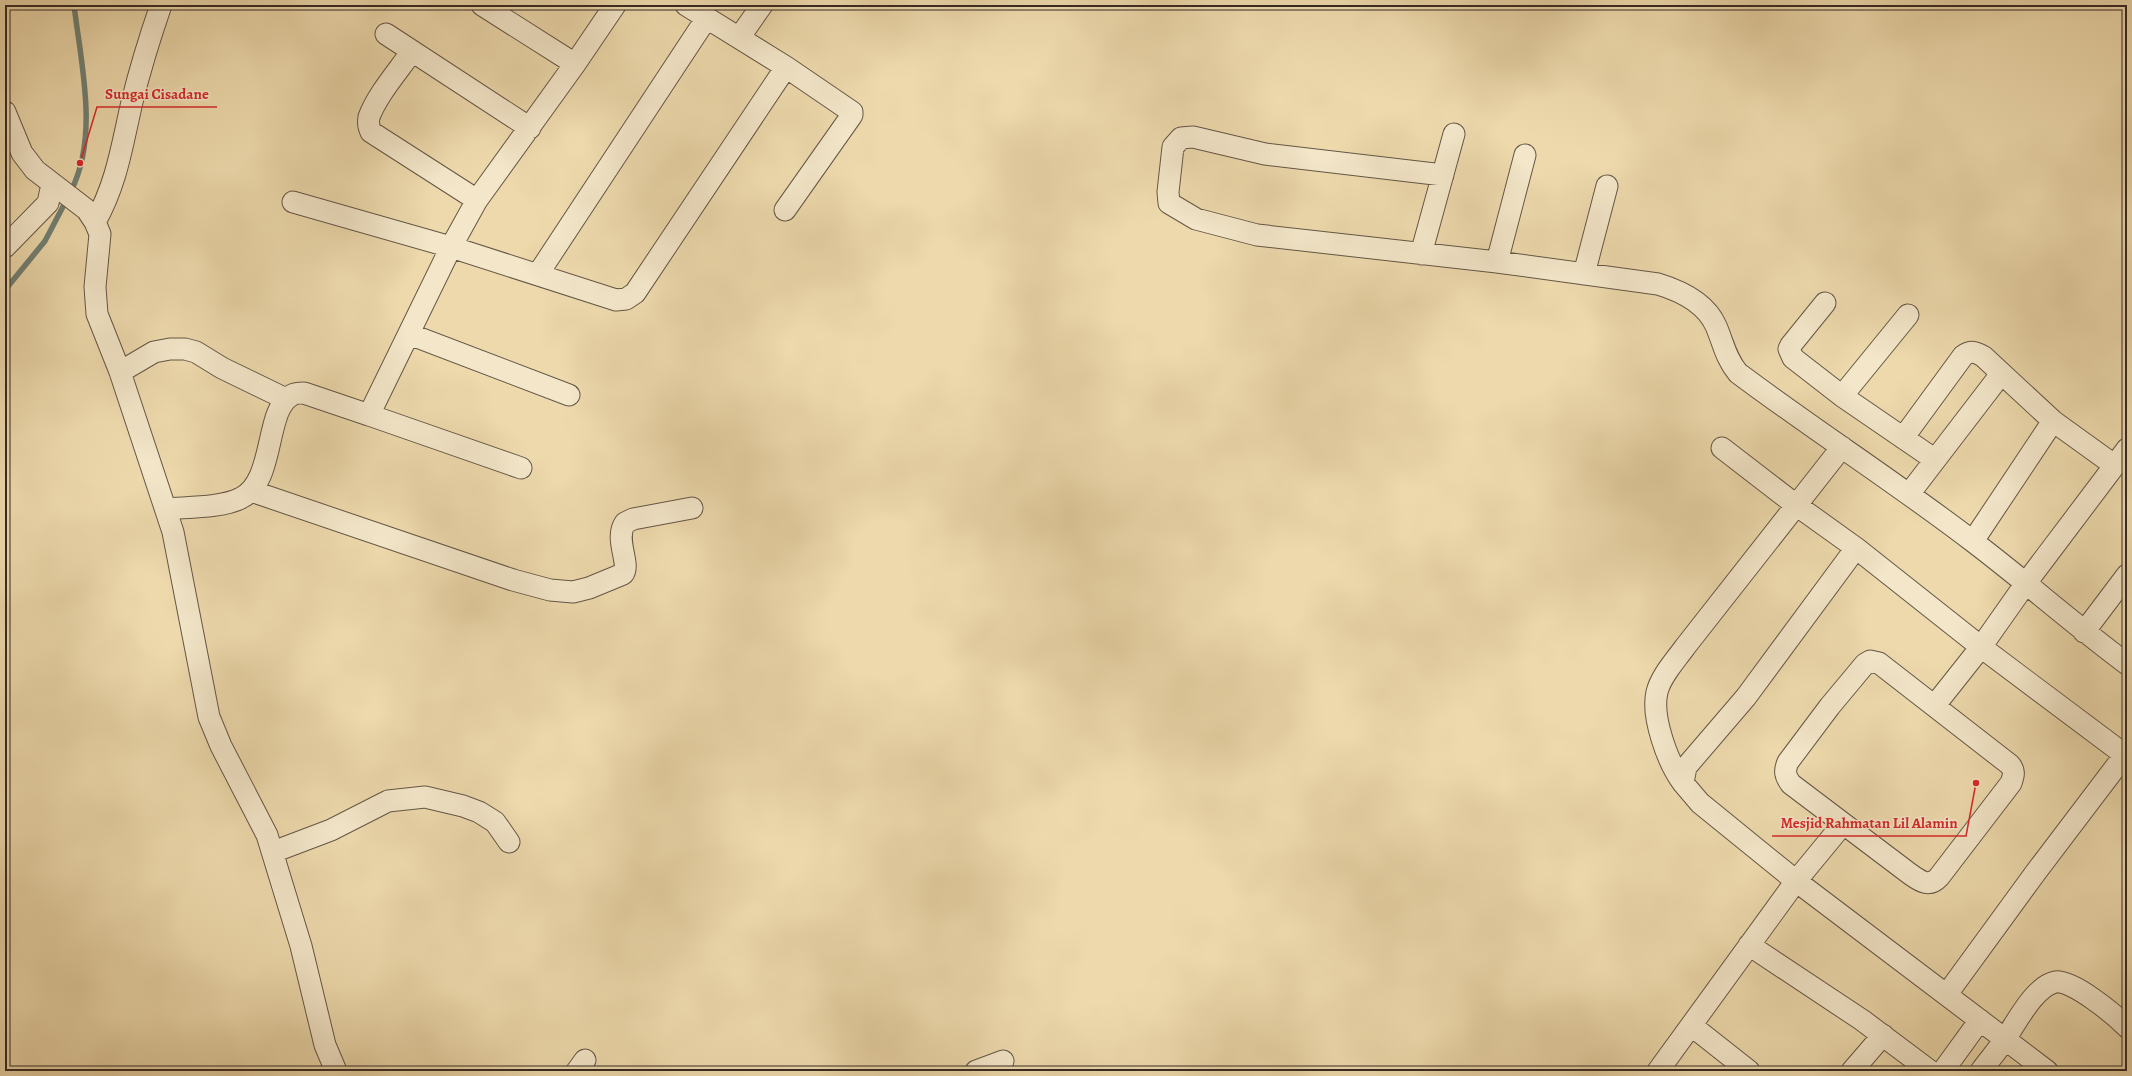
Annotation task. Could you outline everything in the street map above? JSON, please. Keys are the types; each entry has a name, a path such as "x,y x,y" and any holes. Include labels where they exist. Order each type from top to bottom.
{"street":[{"path":"91,216 104,206 120,159 142,63 161,5"},
{"path":"482,5 575,64"},
{"path":"369,415 451,247 477,200 530,128 615,5"},
{"path":"686,5 849,108 852,115 785,210"},
{"path":"739,38 762,5"},
{"path":"538,274 706,19"},
{"path":"386,34 530,128"},
{"path":"412,51 381,97 369,118 369,127 371,132 477,200"},
{"path":"293,202 451,247 616,300 626,299 635,293 786,67"},
{"path":"5,112 22,153 35,170 91,216 100,234 95,287 97,314 120,372 146,456 166,509 178,554 209,717 220,746 260,820 273,852 301,946 325,1045 336,1071"},
{"path":"1421,254 1454,134"},
{"path":"1443,175 1265,154 1193,137 1181,138 1173,147 1168,192 1169,203 1196,220 1258,235 1497,262 1658,284 1675,289 1690,298 1710,315 1729,362 1738,373 1909,494 1972,541 2026,583 2084,632 2127,664"},
{"path":"1497,262 1525,156"},
{"path":"5,247 48,203 54,185"},
{"path":"1584,274 1607,186"},
{"path":"1825,303 1795,339 1789,349 1793,358 1842,396 1934,459"},
{"path":"1842,396 1908,314"},
{"path":"409,334 569,395"},
{"path":"120,372 154,352 170,348 184,349 196,352 222,368 286,399"},
{"path":"1903,438 1963,356 1968,352 1977,353 2053,421 2120,457 2026,583 1981,648 1935,705"},
{"path":"1909,494 1934,459 2001,374"},
{"path":"166,509 227,503 242,498 251,491 262,470 280,409 286,399 293,394 304,393 521,468"},
{"path":"1972,541 2053,421"},
{"path":"1842,447 1685,647 1661,682 1656,700 1658,722 1673,768 1683,783 1700,803 1796,881 1947,994 2004,1040 2047,1071"},
{"path":"1722,448 1796,505 1856,548 1981,648 2126,754 2036,872 1947,994"},
{"path":"251,491 513,580 562,592 589,588 623,574 625,568 620,533 625,523 633,519 692,508"},
{"path":"1683,783 1686,767 1746,696 1856,548"},
{"path":"2084,632 2127,575"},
{"path":"1870,661 1879,663 1935,705 2009,764 2014,773 2011,783 1939,877 1930,883 1920,881 1843,824 1791,784 1785,772 1788,762 1830,706 1864,664 1870,661"},
{"path":"273,852 331,830 388,801 425,797 464,806 479,812 495,822 509,842"},
{"path":"1658,1071 1796,881 1843,824"},
{"path":"1749,945 1883,1035 1930,1071"},
{"path":"1981,1071 2038,993 2056,982 2065,983 2085,995 2127,1027"},
{"path":"1943,1071 1980,1020"},
{"path":"1692,1026 1749,1071"},
{"path":"1852,1071 1883,1035"},
{"path":"976,1071 1003,1061"}],"waterway":[{"path":"71,191 79,170 84,147 86,124 84,75 74,5"},
{"path":"5,290 45,241 67,199"}],"place":[{"name":"Sungai Cisadane","path":"80,163"},
{"name":"Mesjid Rahmatan Lil Alamin","path":"1976,783"}]}
